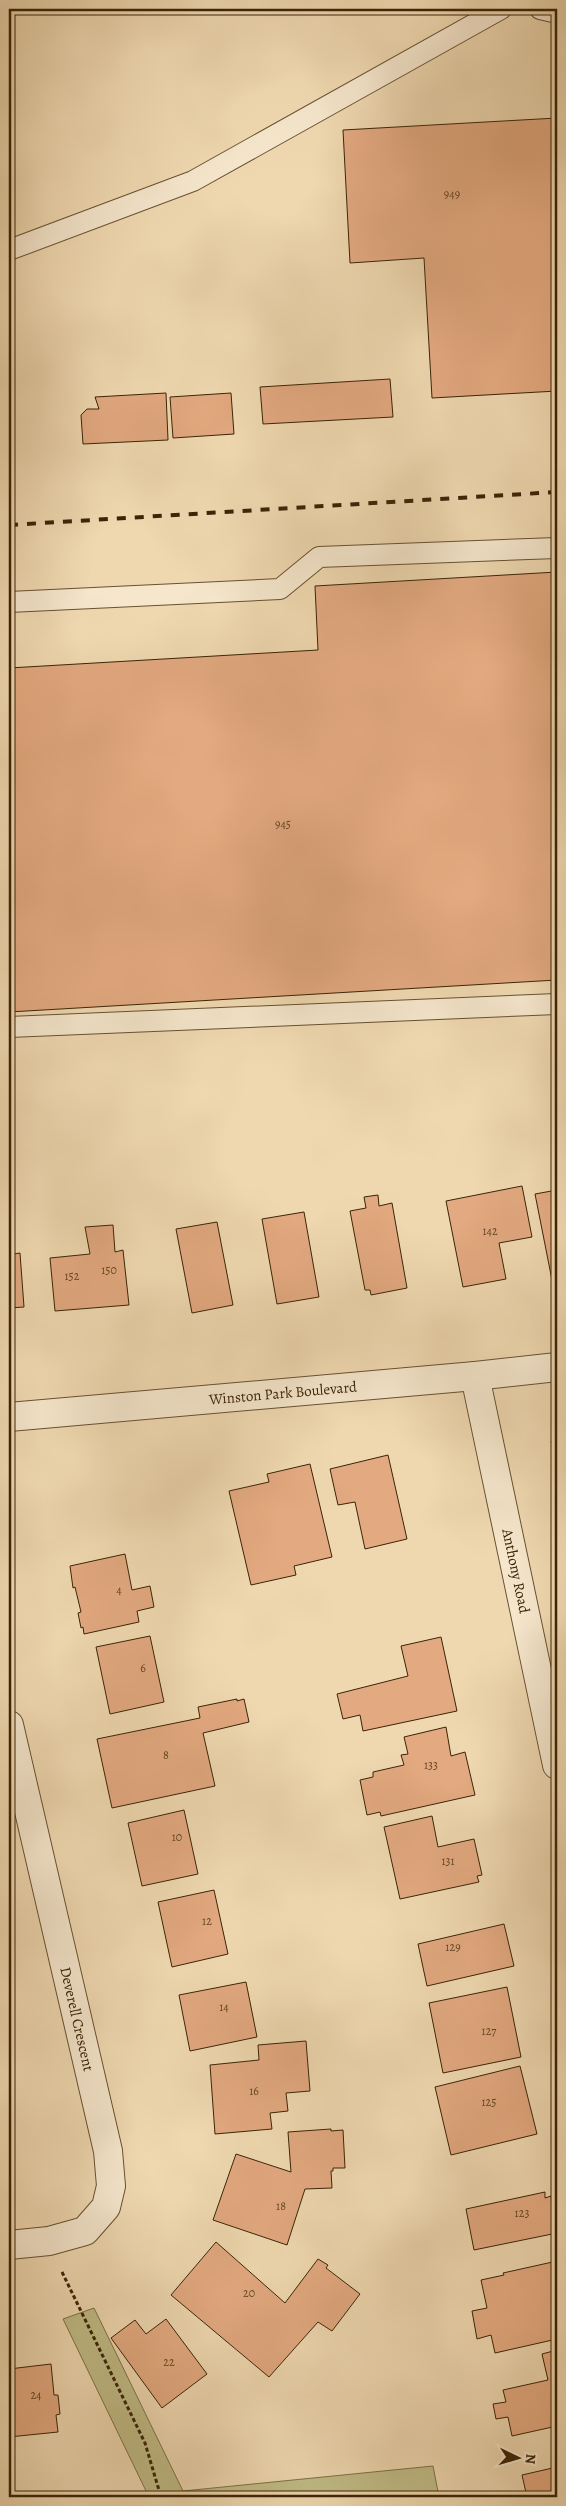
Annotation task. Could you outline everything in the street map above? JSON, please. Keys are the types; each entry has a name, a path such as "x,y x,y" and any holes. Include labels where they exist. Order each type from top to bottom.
{"street":[{"name":"Winston Park Boulevard","path":"9,1417 475,1376 557,1367"},
{"name":"Anthony Road","path":"475,1376 557,1765"},
{"name":"Deverell Crescent","path":"9,1725 108,2151 111,2186 106,2207 85,2232 49,2241 9,2245"}],"lane":[{"path":"9,250 194,181 501,9"},
{"path":"540,9 557,13"},
{"path":"9,602 280,589 318,557 557,548"},
{"path":"9,1027 557,1004"}],"path":[{"path":"49,2241 145,2443 160,2497"}],"shaded area":[{"path":"94,2308 183,2491 433,2466 439,2497 113,2497 147,2493 63,2319"}],"building":[{"path":"557,118 557,391 432,398 424,258 350,263 343,130"},
{"path":"390,379 393,417 263,424 260,387"},
{"path":"166,393 168,440 83,444 81,415 87,409 99,409 95,397"},
{"path":"231,393 234,434 173,438 170,397"},
{"path":"557,572 557,980 9,1012 9,668 318,650 315,586"},
{"path":"522,1186 532,1237 499,1243 506,1279 463,1287 446,1201"},
{"path":"557,1190 557,1279 552,1280 535,1194"},
{"path":"378,1195 379,1206 392,1203 407,1288 371,1295 370,1290 365,1290 350,1211 366,1208 364,1197"},
{"path":"304,1212 319,1297 277,1304 262,1219"},
{"path":"217,1222 233,1305 192,1313 176,1229"},
{"path":"113,1225 115,1252 123,1250 129,1305 55,1311 50,1258 90,1254 85,1227"},
{"path":"12,1236 14,1254 20,1253 24,1307 9,1308 9,1237"},
{"path":"557,1439 557,1461 556,1462 551,1441"},
{"path":"388,1455 407,1539 365,1549 355,1502 338,1505 330,1469"},
{"path":"310,1464 332,1557 294,1566 296,1575 251,1585 229,1491 269,1482 267,1474"},
{"path":"125,1554 132,1590 150,1586 154,1607 137,1611 139,1622 84,1634 83,1627 81,1628 78,1613 81,1612 75,1587 73,1588 70,1566"},
{"path":"150,1636 164,1702 110,1714 96,1647"},
{"path":"441,1637 457,1711 363,1731 360,1715 343,1719 337,1694 408,1676 401,1646"},
{"path":"237,1699 237,1701 244,1699 249,1722 203,1733 215,1786 112,1808 97,1739 200,1718 198,1707"},
{"path":"446,1727 451,1756 465,1752 475,1795 381,1816 380,1812 367,1815 360,1780 373,1777 373,1772 404,1765 401,1755 408,1754 404,1737"},
{"path":"184,1810 198,1874 142,1886 128,1823"},
{"path":"432,1816 438,1847 474,1839 482,1875 477,1876 479,1882 400,1899 384,1827"},
{"path":"214,1890 228,1954 172,1967 158,1902"},
{"path":"504,1924 514,1966 427,1986 418,1944"},
{"path":"246,1982 257,2037 190,2051 179,1995"},
{"path":"507,1987 521,2057 443,2073 429,2003"},
{"path":"306,2041 310,2091 286,2093 288,2111 270,2113 272,2129 215,2134 210,2065 259,2060 258,2045"},
{"path":"520,2066 537,2134 451,2155 435,2087"},
{"path":"331,2129 331,2131 343,2130 345,2168 333,2168 333,2171 331,2171 332,2188 305,2189 287,2245 213,2220 236,2154 291,2172 288,2132"},
{"path":"545,2192 545,2198 551,2196 557,2233 474,2250 466,2209"},
{"path":"216,2242 285,2303 318,2259 328,2265 326,2268 360,2294 332,2331 318,2322 269,2377 171,2295"},
{"path":"557,2261 557,2339 495,2353 491,2335 477,2339 472,2311 487,2308 481,2280"},
{"path":"166,2319 207,2374 162,2408 111,2338 135,2320 146,2334"},
{"path":"557,2350 557,2426 512,2436 508,2417 496,2419 493,2404 506,2402 503,2390 548,2380 542,2354"},
{"path":"51,2364 54,2395 58,2395 60,2414 56,2415 58,2432 9,2437 9,2369"},
{"path":"557,2467 557,2497 527,2497 522,2475"}],"railway":[{"path":"9,525 557,492"}]}
